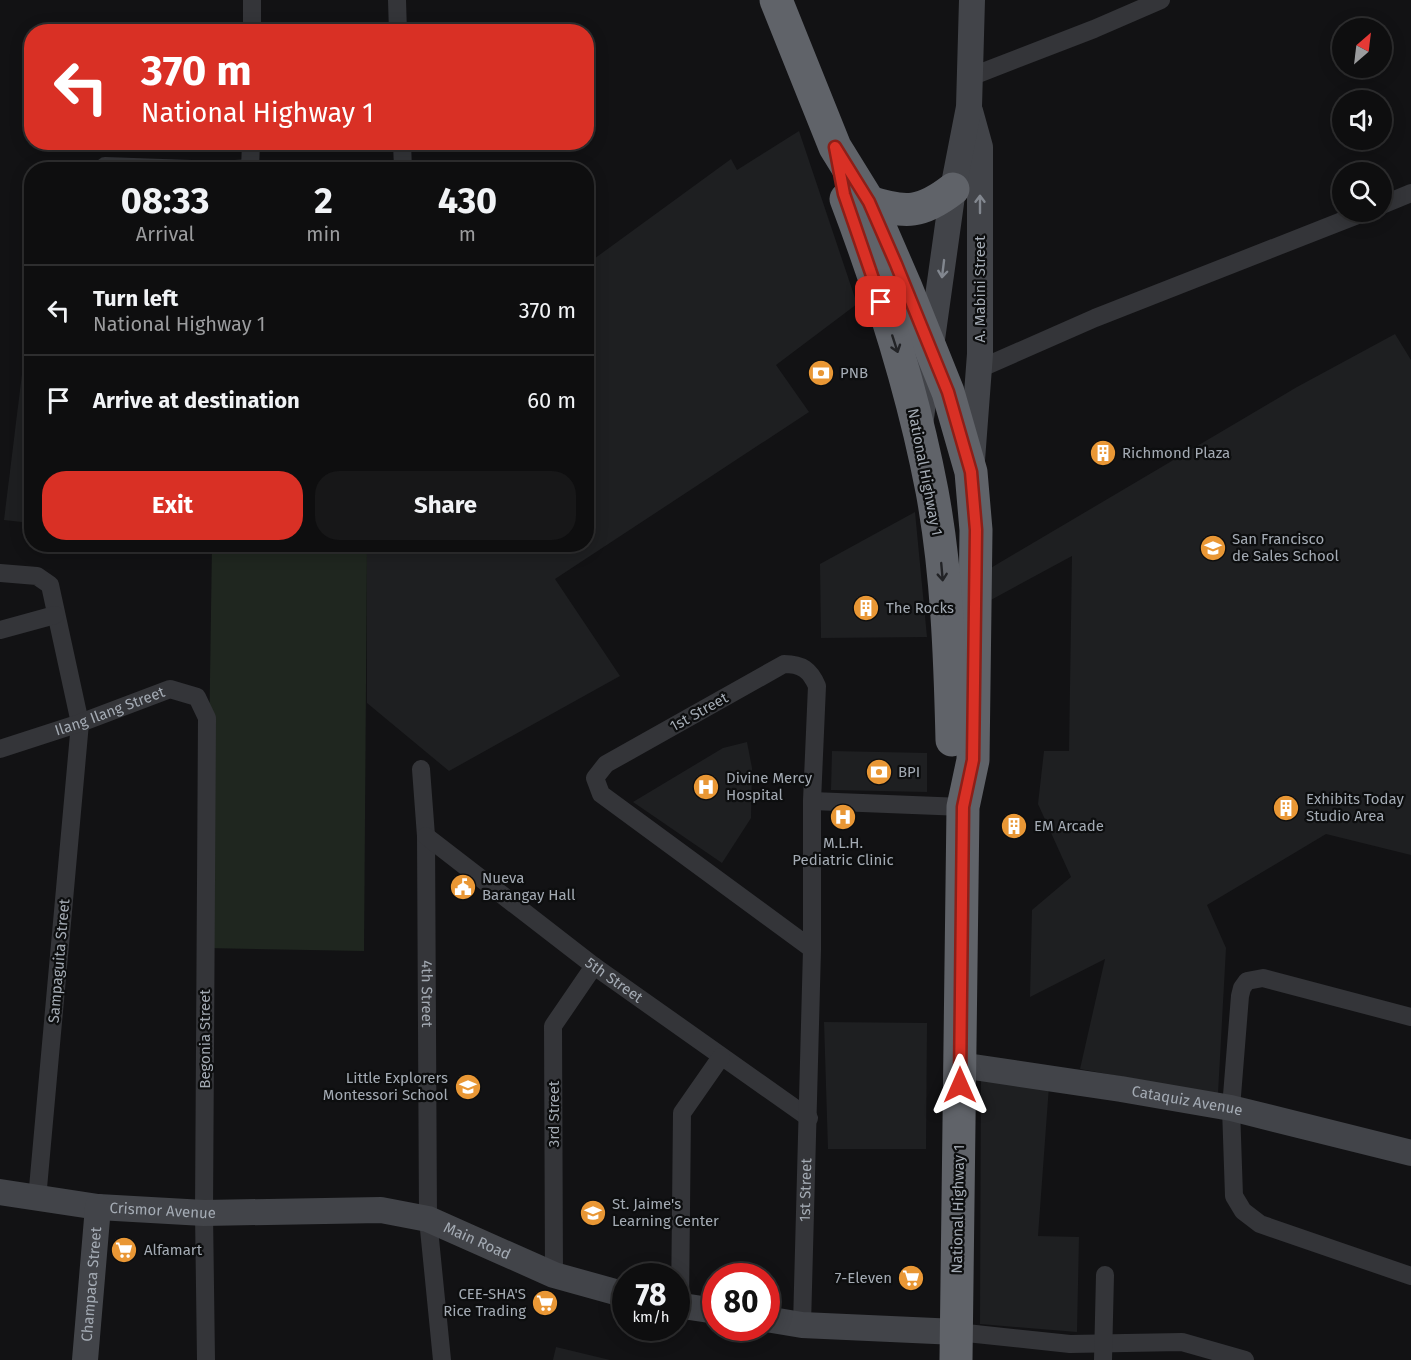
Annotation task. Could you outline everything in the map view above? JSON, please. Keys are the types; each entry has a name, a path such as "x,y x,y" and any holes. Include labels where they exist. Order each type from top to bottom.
{"highway":[{"name":"National Highway 1","path":"776,0 835,147 869,202 932,352 948,392 971,472 976,530 973,760 963,807 956,1346"},
{"name":"National Highway 1","path":"835,147 844,194 900,359 920,432 932,493 941,561 950,671 952,759 963,807"},
{"path":"869,202 891,209 915,209 937,201 953,189"}],"street":[{"path":"252,0 252,24"},
{"path":"397,0 398,24"},
{"name":"A. Mabini Street","path":"920,432 953,189 969,107 972,0"},
{"path":"970,77 1094,29 1161,0"},
{"name":"A. Mabini Street","path":"969,107 980,147 979,369 971,472"},
{"path":"1392,201 1411,193"},
{"path":"979,369 1095,318 1340,222"},
{"name":"Sampaguita Street","path":"0,573 37,576 50,585 80,723 37,1199"},
{"path":"0,630 55,615"},
{"name":"1st Street","path":"802,1325 812,949 812,801 817,686 813,676 806,669 795,664 784,664 606,764 595,778 601,794 812,949"},
{"name":"Ilang Ilang Street","path":"0,749 80,723 170,688 197,697 207,718"},
{"name":"Begonia Street","path":"206,1360 204,1213 207,718"},
{"name":"4th Street","path":"421,769 426,836 428,1219 442,1360"},
{"path":"812,801 963,807"},
{"name":"5th Street","path":"426,836 594,966 808,1118"},
{"name":"3rd Street","path":"554,1275 552,1026 594,966"},
{"path":"1411,1017 1263,978 1247,981 1240,996 1231,1108 1234,1196 1243,1211 1260,1224 1411,1276"},
{"path":"679,1263 682,1113 722,1057"},
{"name":"Cataquiz Avenue","path":"960,1065 1231,1108 1411,1153"},
{"name":"Crismor Avenue","path":"0,1192 98,1207 204,1213 325,1212"},
{"name":"Champaca Street","path":"85,1360 98,1207"},
{"name":"Main Road","path":"325,1212 381,1210 428,1219 554,1275 612,1291"},
{"path":"1104,1351 1105,1275"},
{"path":"780,1321 956,1346 1070,1344 1104,1351 1182,1342 1245,1360"}],"shaded area":[{"path":"799,131 857,304 776,365 809,412 555,579 620,676 449,771 367,703 367,552 594,552 594,259 731,159 737,170"},
{"path":"1395,334 1411,360 1411,855 1326,834 1207,905 1226,948 1218,1094 1080,1069 1105,959 1030,997 1032,910 1071,877 1038,804 1044,751 1069,751 1072,556 989,601 989,569 1297,387"},
{"path":"24,358 24,522 4,520"},
{"path":"915,512 927,637 821,638 820,564"},
{"path":"212,552 367,552 364,951 206,948"},
{"name":"Divine Mercy Hospital","path":"747,742 752,768 751,818 722,863 633,802 723,748"},
{"name":"BPI","path":"832,751 927,753 927,792 831,790"},
{"path":"824,1022 927,1023 926,1149 828,1149"},
{"path":"981,1077 1049,1086 1038,1236 1079,1237 1077,1332 980,1324"},
{"path":"556,1347 610,1360 553,1360"}],"place":[{"name":"PNB","path":"821,373"},
{"name":"Richmond Plaza","path":"1103,453"},
{"name":"San Francisco de Sales School","path":"1213,548"},
{"name":"The Rocks","path":"866,608"},
{"name":"BPI","path":"879,772"},
{"name":"Divine Mercy Hospital","path":"706,787"},
{"name":"Exhibits Today Studio Area","path":"1286,808"},
{"name":"M.L.H. Pediatric Clinic","path":"843,817"},
{"name":"EM Arcade","path":"1014,826"},
{"name":"Nueva Barangay Hall","path":"463,887"},
{"name":"Little Explorers Montessori School","path":"468,1087"},
{"name":"St. Jaime's Learning Center","path":"593,1213"},
{"name":"Alfamart","path":"124,1250"},
{"name":"7-Eleven","path":"911,1278"},
{"name":"CEE-SHA'S Rice Trading","path":"545,1303"}],"route":[{"path":"881,302 844,194 835,147 869,202 896,264 948,392 971,472 976,530 973,760 963,807 960,1085"}]}
